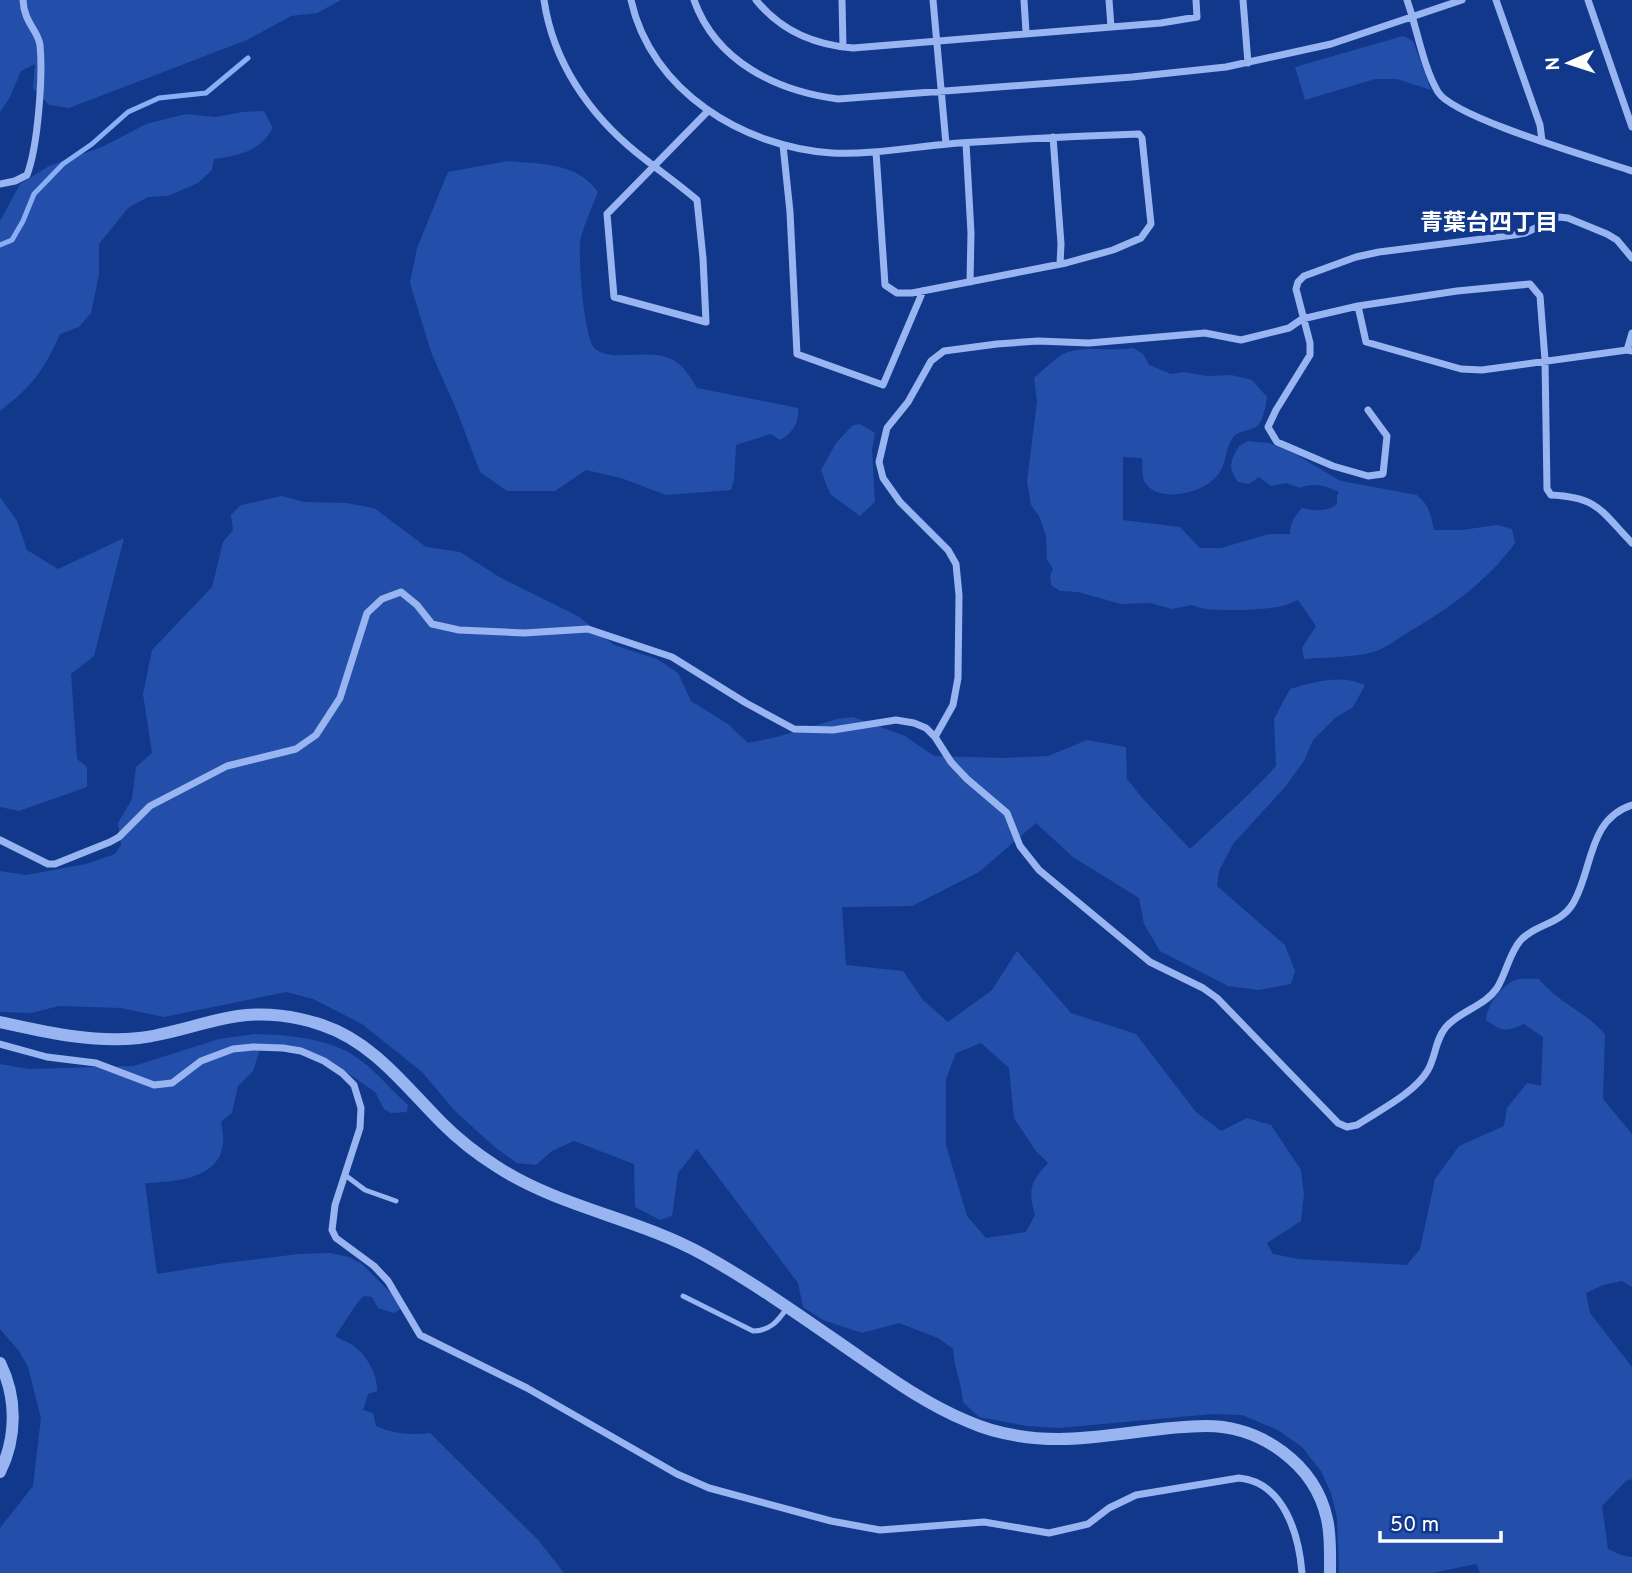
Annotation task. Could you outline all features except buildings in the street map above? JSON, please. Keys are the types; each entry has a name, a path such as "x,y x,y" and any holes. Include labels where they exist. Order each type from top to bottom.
{"street":[{"path":"0,184 27,175 32,163 38,106 40,41 25,18 23,0"},
{"path":"544,0 549,29 580,93 621,139 654,166 697,200 706,322 614,297 607,214 654,166 708,111"},
{"path":"631,0 639,26 655,58 676,82 708,111 737,128 783,145 832,153 876,152 946,144 1139,134 1142,138 1151,224 1146,234 1122,246 1060,264 923,291 897,293 885,285 876,152"},
{"path":"694,0 711,34 756,74 786,87 838,99 1132,78 1248,63 1331,44 1462,0"},
{"path":"757,0 765,11 792,31 809,40 844,47 1111,27 1197,17 1196,0"},
{"path":"842,0 844,47"},
{"path":"933,0 946,144"},
{"path":"1024,0 1026,32"},
{"path":"1109,0 1111,27"},
{"path":"1243,0 1248,63"},
{"path":"1407,0 1431,77 1439,94 1448,102 1513,132 1632,171"},
{"path":"1496,0 1540,125 1542,141"},
{"path":"1588,0 1632,127"},
{"path":"1053,137 1060,264"},
{"path":"966,143 971,233 970,282"},
{"path":"783,145 790,212 797,354 883,385 923,291"},
{"path":"1368,410 1387,436 1383,474 1368,476 1333,466 1278,442 1268,427 1310,355 1310,343 1296,289 1304,276 1328,266 1379,252 1525,233 1559,216 1607,234 1617,240 1632,258"},
{"path":"936,737 953,705 958,678 959,595 956,565 948,550 900,502 883,478 879,462 887,428 908,402 931,361 944,351 1038,341 1089,343 1205,333 1241,340 1289,328 1303,318 1358,306 1457,291 1530,284 1540,296 1545,360 1547,489 1552,495 1577,496 1592,502 1632,543"},
{"path":"1358,306 1366,342 1461,369 1482,370 1629,350 1632,333"},
{"path":"0,840 48,864 55,864 119,837 150,806 227,766 296,749 316,735 340,698 367,613 382,599 401,592 418,605 432,624 459,631 588,629 672,657 794,729 832,730 896,720 926,728 936,737 951,761 967,779 1007,813 1024,855 1039,870 1150,962 1203,988 1217,998 1338,1123 1347,1127 1357,1125 1418,1083 1431,1063 1435,1044 1444,1029 1492,995 1522,939 1532,930 1559,918 1570,908 1581,890 1595,839 1616,812 1632,805"},
{"path":"0,1022 95,1039 158,1035 240,1016 279,1016 322,1025 351,1038 375,1055 460,1140 500,1169 550,1195 653,1231 699,1252 788,1307 905,1389 961,1419 1003,1433 1029,1438 1063,1439 1205,1426 1229,1428 1260,1438 1292,1459 1319,1494 1329,1530 1330,1573"},
{"path":"0,1044 47,1057 96,1063 145,1083 163,1085 177,1080 201,1061 233,1049 275,1047 309,1054 342,1073 358,1093 361,1108 360,1128 332,1219 333,1235 374,1266 388,1281 420,1335 527,1388 694,1482 831,1521 880,1530 984,1521 1049,1533 1088,1524 1109,1508 1136,1495 1239,1478 1248,1479 1271,1492 1283,1507 1297,1540 1302,1573"},
{"path":"0,1363 12,1401 11,1439 2,1466"}],"lane":[{"path":"345,1175 365,1190 396,1200"},
{"path":"683,1296 752,1331 769,1328 788,1307"}],"shaded area":[{"path":"0,0 341,0 317,13 291,16 247,40 69,108 49,105 33,88 35,64 21,71 0,112"},
{"path":"1403,36 1413,41 1431,90 1397,79 1375,79 1305,100 1295,67"},
{"path":"264,111 273,128 255,147 240,154 214,159 212,170 198,183 168,196 148,197 128,208 99,244 99,274 91,313 79,327 60,334 36,377 0,411 0,221 20,184 49,166 102,147 146,124 186,114 216,117"},
{"path":"508,161 545,164 569,170 580,175 598,192 584,226 580,246 585,313 595,349 611,355 647,354 666,357 682,367 697,388 798,408 794,427 780,440 771,434 736,445 731,490 666,495 621,478 586,470 555,491 507,491 480,472 431,352 410,283 417,248 448,172"},
{"path":"1133,348 1143,354 1149,365 1171,374 1184,372 1244,378 1252,380 1267,397 1261,422 1253,429 1234,436 1219,474 1209,483 1191,492 1170,494 1152,490 1144,481 1142,458 1123,457 1123,520 1180,527 1200,548 1221,548 1269,534 1290,534 1293,520 1302,508 1320,510 1337,504 1339,492 1325,487 1310,485 1300,488 1286,483 1271,486 1259,477 1249,484 1238,482 1232,472 1232,460 1239,446 1248,441 1269,443 1295,454 1341,481 1417,495 1429,511 1434,530 1461,530 1498,525 1512,529 1515,543 1480,582 1437,615 1383,648 1352,656 1304,659 1302,648 1316,626 1298,600 1263,609 1222,610 1192,605 1172,609 1150,603 1121,604 1078,592 1060,591 1051,585 1050,576 1053,569 1047,559 1046,536 1039,516 1031,505 1027,481 1037,401 1034,378 1067,352"},
{"path":"860,424 875,433 872,450 875,502 860,516 830,494 821,470 836,443 853,425"},
{"path":"282,496 304,502 346,503 374,508 426,547 460,552 501,578 578,616 614,645 657,659 678,673 691,701 728,724 748,743 853,717 905,736 934,756 1048,756 1087,740 1126,747 1127,779 1190,849 1276,766 1274,719 1290,689 1337,680 1365,685 1353,707 1335,718 1313,740 1304,761 1285,787 1233,844 1219,871 1217,886 1285,945 1295,971 1291,984 1259,990 1228,986 1160,951 1144,924 1139,898 1073,857 1036,823 979,872 912,906 842,907 846,965 903,971 923,1000 948,1022 992,990 1017,951 1071,1013 1136,1034 1196,1112 1221,1131 1247,1118 1271,1125 1301,1170 1304,1194 1301,1221 1267,1243 1273,1254 1299,1259 1407,1265 1420,1249 1435,1179 1459,1146 1504,1126 1507,1108 1527,1083 1541,1086 1543,1037 1524,1024 1504,1030 1486,1020 1491,1004 1506,985 1518,979 1539,979 1605,1034 1603,1099 1632,1134 1632,1287 1622,1281 1603,1285 1586,1293 1590,1313 1632,1367 1632,1479 1626,1481 1602,1506 1608,1549 1632,1557 1632,1573 1480,1573 1476,1564 1432,1573 1339,1573 1337,1517 1331,1493 1321,1471 1302,1447 1278,1430 1242,1415 1213,1414 1058,1428 1027,1426 979,1417 963,1402 953,1349 938,1338 899,1323 862,1333 823,1320 803,1307 798,1283 697,1149 678,1173 672,1216 660,1220 635,1207 634,1164 574,1141 552,1151 536,1165 517,1163 497,1149 455,1111 422,1072 362,1024 313,999 286,992 164,1017 121,1008 59,1006 31,1013 0,1012 0,871 26,875 86,864 115,854 121,845 118,823 132,799 136,767 152,753 143,694 152,650 212,587 223,542 233,530 231,515 241,505","holes":["981,1043 1009,1068 1014,1118 1035,1150 1048,1163 1032,1187 1035,1215 1026,1232 986,1238 967,1216 946,1145 946,1079 956,1053"]},
{"path":"0,497 17,521 27,550 58,569 124,538 94,656 71,674 77,759 87,767 87,787 19,811 0,807"},
{"path":"254,1034 312,1040 346,1051 371,1069 408,1105 407,1112 391,1113 384,1109 375,1092 329,1060 261,1046 253,1071 238,1086 232,1113 221,1122 223,1144 220,1156 213,1165 193,1177 145,1183 157,1274 299,1254 330,1253 349,1257 362,1264 397,1299 401,1309 393,1313 378,1308 372,1297 364,1296 335,1336 359,1351 374,1373 377,1391 368,1394 363,1410 373,1413 376,1426 382,1429 403,1433 430,1433 539,1541 564,1573 0,1573 0,1528 33,1486 41,1418 28,1367 19,1351 0,1329 0,1064 29,1069 134,1066 219,1039"}],"waterway":[{"path":"0,245 12,240 34,194 63,164 92,144 128,112 159,98 206,93 248,58"}],"district":[{"name":"青葉台四丁目","path":"1489,224"}]}
